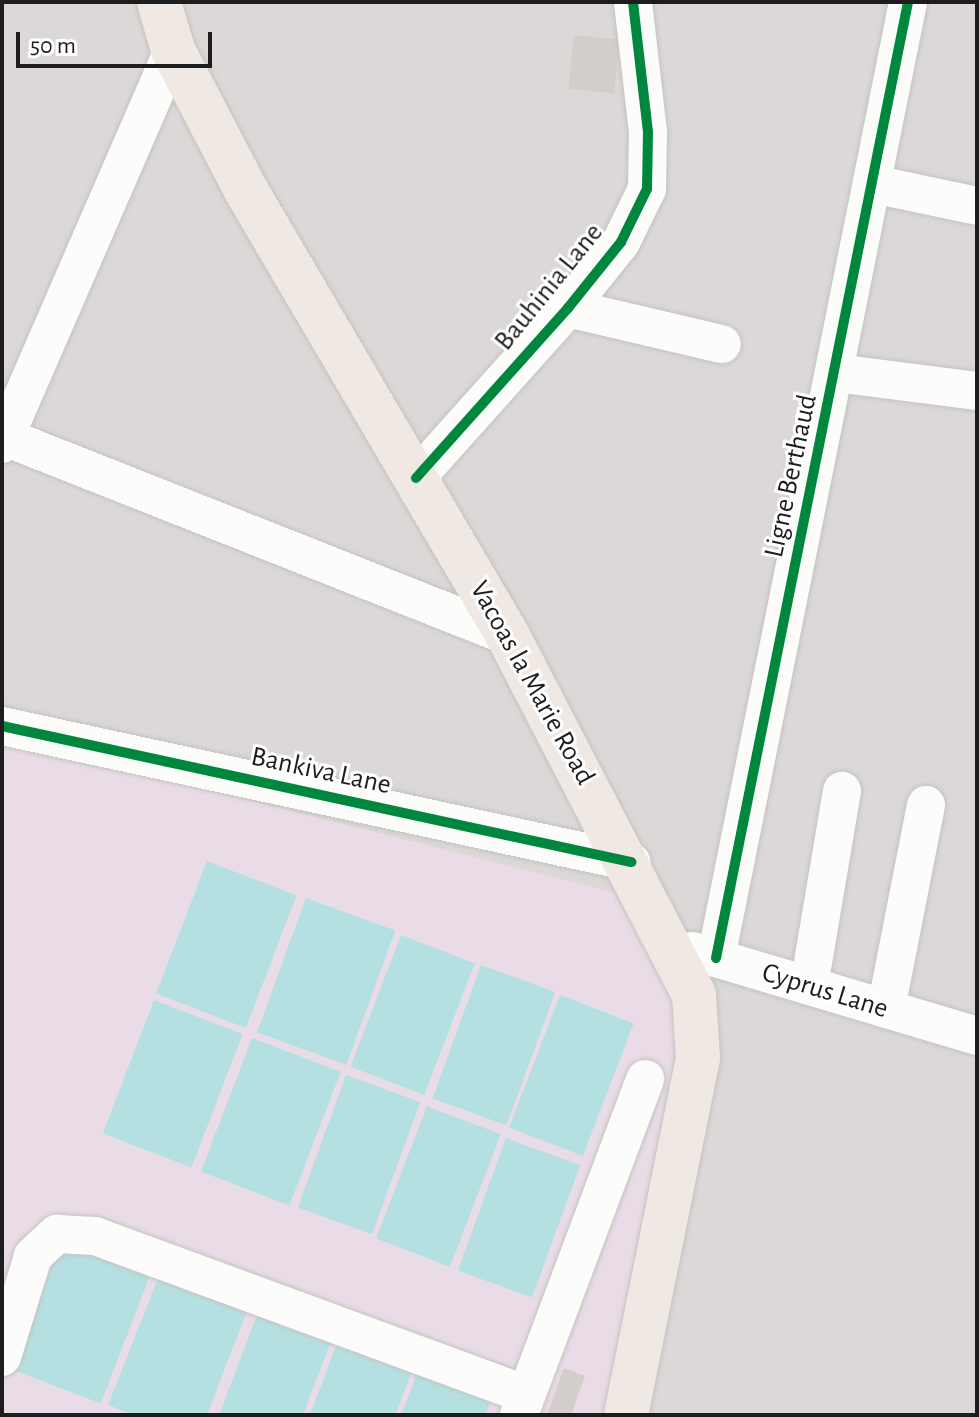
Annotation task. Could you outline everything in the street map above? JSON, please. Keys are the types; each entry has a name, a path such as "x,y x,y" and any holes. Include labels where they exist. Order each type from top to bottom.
{"main road":[{"name":"Vacoas la Marie Road","path":"159,2 173,50 247,192 508,636 631,862 694,995 698,1058 626,1415"}],"street":[{"name":"Bauhinia Lane","path":"416,478 568,308 621,242 647,189 648,132 633,2"},
{"name":"Ligne Berthaud","path":"716,958 836,373 908,2"},
{"path":"173,50 4,441 508,636"},
{"path":"873,184 977,206"},
{"path":"568,308 722,344"},
{"path":"836,373 977,391"},
{"name":"Bankiva Lane","path":"2,726 631,862"},
{"path":"809,986 842,791"},
{"path":"886,1009 926,805"},
{"name":"Cyprus Lane","path":"673,946 977,1036"},
{"path":"2,1357 33,1256 57,1234 95,1236 523,1405 645,1079"}],"shaded area":[{"path":"2,2 977,2 977,1415 616,1415 2,759"},
{"path":"2,738 620,894 686,1028 616,1415 2,1415"}],"water":[{"path":"207,861 297,895 246,1028 156,994"},
{"path":"306,898 395,930 346,1065 257,1032"},
{"path":"401,935 475,963 424,1095 350,1067"},
{"path":"481,965 555,992 507,1125 432,1098"},
{"path":"560,995 634,1023 583,1156 509,1128"},
{"path":"154,1000 243,1034 191,1168 103,1134"},
{"path":"252,1038 341,1072 289,1206 201,1172"},
{"path":"346,1075 420,1102 372,1235 298,1207"},
{"path":"427,1106 501,1134 450,1267 376,1239"},
{"path":"506,1138 580,1165 532,1298 458,1270"},
{"path":"63,1237 152,1271 101,1404 12,1370"},
{"path":"160,1273 249,1306 207,1415 134,1415 108,1405"},
{"path":"258,1312 332,1339 303,1415 219,1415"},
{"path":"337,1343 412,1371 395,1415 310,1415"},
{"path":"417,1373 491,1400 485,1415 401,1415"}],"building":[{"path":"574,35 620,40 614,94 568,89"},
{"path":"564,1368 585,1376 571,1415 547,1415"}],"cycle path":[{"path":"416,478 568,308 621,242 647,189 648,132 633,2"},
{"path":"716,958 908,2"},
{"path":"2,726 631,862"}]}
